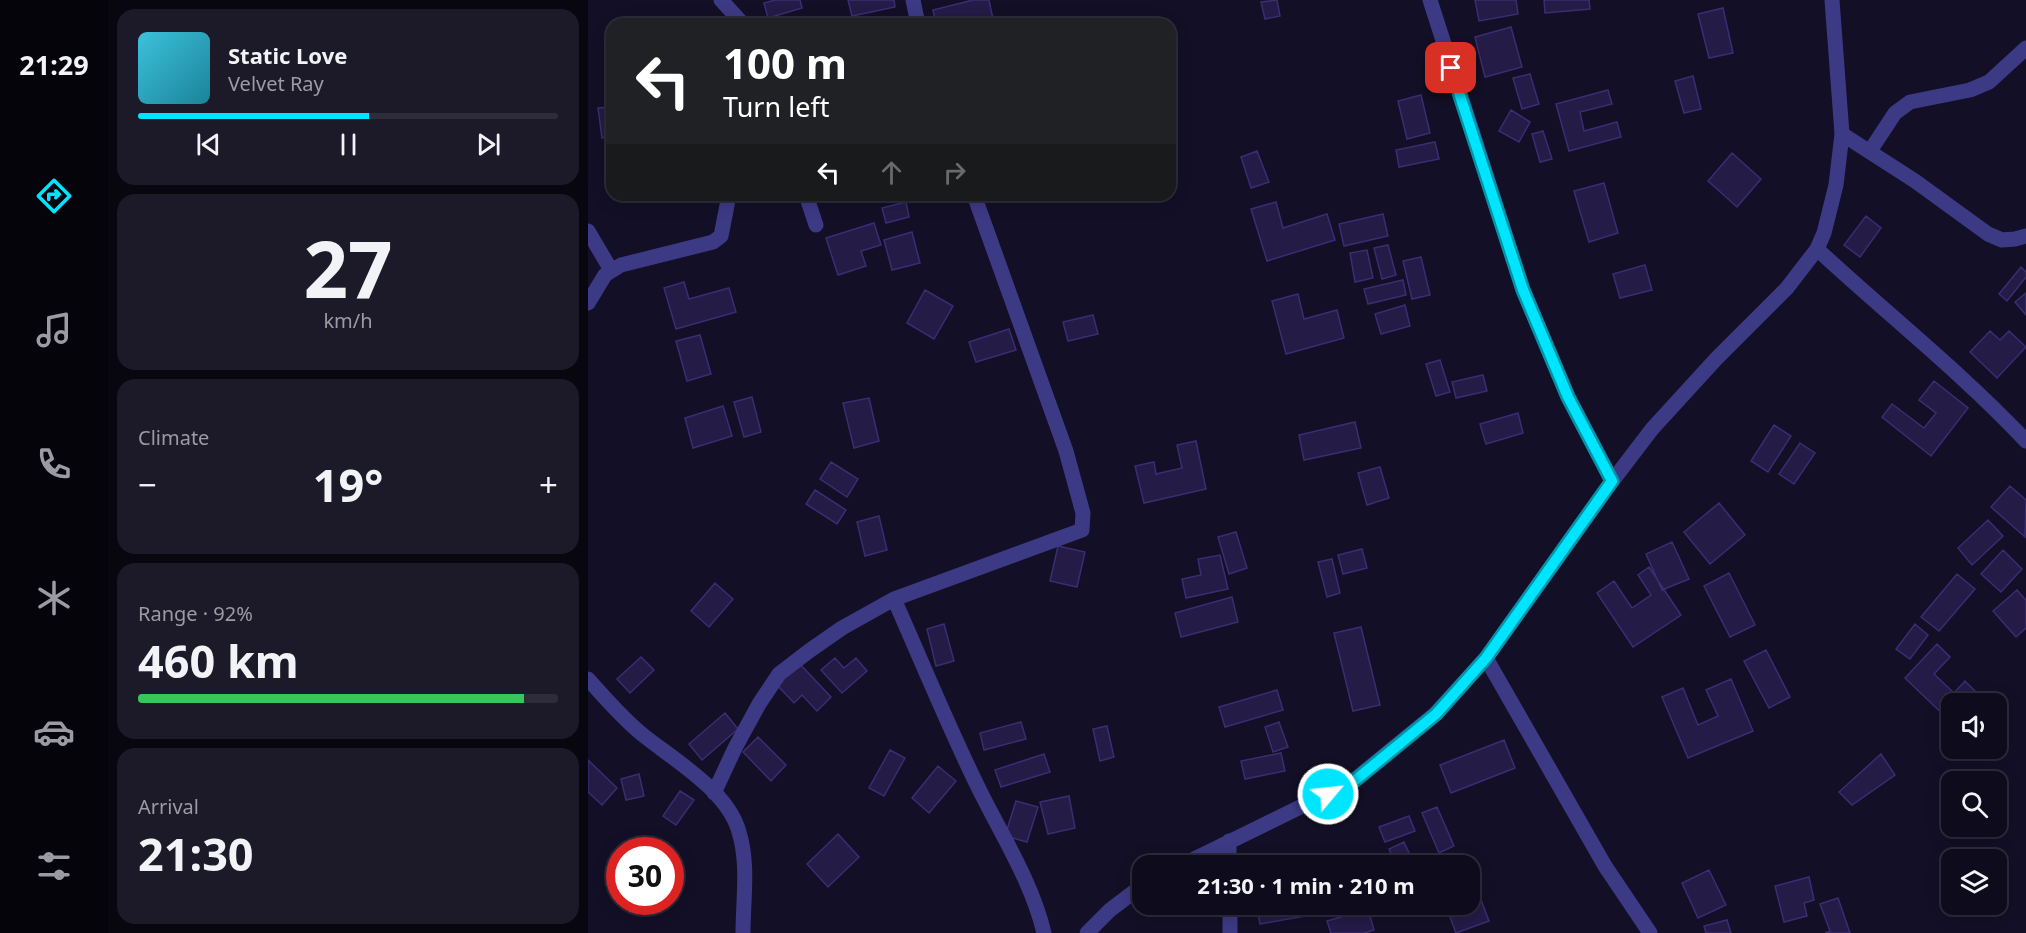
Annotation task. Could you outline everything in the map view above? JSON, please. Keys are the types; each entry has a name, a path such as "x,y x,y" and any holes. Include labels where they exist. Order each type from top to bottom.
{"street":[{"path":"721,0 738,18"},
{"path":"913,0 917,18"},
{"path":"1430,0 1523,290 1568,397 1612,481"},
{"path":"1202,855 1353,782 1436,714 1486,658 1612,481 1652,429 1716,359 1787,288 1817,249 1824,233 1836,185 1842,134 1832,0"},
{"path":"1870,151 1895,113 1910,102 1970,90 1989,82 2026,48"},
{"path":"1842,134 1988,234 2002,240 2026,236"},
{"path":"588,303 598,284 611,270 621,265 712,242 719,238 728,201"},
{"path":"808,201 816,225"},
{"path":"714,793 759,704 779,674 809,651 842,628 894,599 1082,530 1084,523 1079,495 1066,451 976,201"},
{"path":"588,231 611,270"},
{"path":"1817,249 1930,349 2026,441"},
{"path":"894,599 978,786 1014,857 1040,916 1044,933"},
{"path":"1486,658 1605,866 1650,933"},
{"path":"588,679 641,733 688,769 714,793 730,813 739,830 744,869 743,933"},
{"path":"1229,841 1229,855"},
{"path":"1087,933 1110,910 1132,893"},
{"path":"1230,915 1230,933"}],"building":[{"path":"775,0 800,0 802,8 768,18 764,3"},
{"path":"848,0 894,0 895,7 852,16"},
{"path":"973,0 989,0 993,18 935,18 933,10"},
{"path":"1277,0 1280,16 1265,19 1261,2"},
{"path":"1475,0 1516,0 1518,14 1479,21"},
{"path":"1544,0 1589,0 1590,9 1545,13"},
{"path":"1723,8 1733,53 1709,58 1698,14"},
{"path":"1511,27 1522,67 1485,77 1475,37"},
{"path":"1530,74 1539,104 1522,109 1513,78"},
{"path":"1693,76 1701,109 1684,113 1675,81"},
{"path":"1608,90 1612,104 1580,112 1584,131 1617,122 1621,137 1569,151 1556,104"},
{"path":"1421,95 1430,133 1407,139 1398,101"},
{"path":"606,107 606,138 602,138 598,108"},
{"path":"1511,110 1530,122 1519,142 1499,131"},
{"path":"1543,131 1552,159 1540,162 1532,134"},
{"path":"1435,142 1439,159 1399,167 1396,150"},
{"path":"1257,151 1269,182 1251,188 1241,157"},
{"path":"1732,153 1761,179 1737,207 1708,181"},
{"path":"1604,183 1618,233 1589,242 1574,191"},
{"path":"906,202 909,217 886,223 882,208"},
{"path":"1276,202 1283,228 1327,214 1335,240 1267,261 1251,209"},
{"path":"1383,214 1388,236 1344,246 1339,224"},
{"path":"1866,216 1881,228 1860,257 1844,245"},
{"path":"874,223 881,245 861,251 866,266 838,275 826,238"},
{"path":"912,232 920,263 892,270 884,240"},
{"path":"1388,245 1396,275 1382,279 1374,248"},
{"path":"1367,250 1373,278 1355,282 1350,253"},
{"path":"1421,257 1430,295 1412,299 1403,261"},
{"path":"1645,265 1652,290 1620,298 1613,274"},
{"path":"2021,267 2026,272 2026,277 2007,301 1999,294"},
{"path":"1403,280 1406,295 1368,304 1364,289"},
{"path":"684,282 689,299 729,288 736,312 676,329 664,288"},
{"path":"925,290 953,306 934,339 907,323"},
{"path":"2026,293 2026,315 2015,302"},
{"path":"1298,294 1304,319 1337,310 1344,338 1286,354 1272,301"},
{"path":"1405,305 1410,326 1381,334 1375,314"},
{"path":"1093,315 1098,334 1068,341 1063,322"},
{"path":"1009,329 1016,350 976,362 969,342"},
{"path":"1990,331 2000,340 2009,331 2026,347 1997,378 1970,352"},
{"path":"700,335 711,374 687,381 676,341"},
{"path":"1440,360 1450,392 1436,396 1426,364"},
{"path":"1483,375 1487,391 1456,398 1452,382"},
{"path":"1934,381 1968,408 1931,456 1882,417 1892,404 1924,428 1936,413 1919,400"},
{"path":"752,397 761,432 744,437 734,402"},
{"path":"869,398 879,441 854,448 843,403"},
{"path":"723,406 732,436 693,448 685,418"},
{"path":"1518,413 1523,433 1486,444 1480,424"},
{"path":"1355,422 1361,448 1304,460 1299,435"},
{"path":"1774,425 1791,436 1768,472 1751,461"},
{"path":"1196,441 1206,489 1144,503 1135,466 1154,462 1156,474 1182,468 1177,445"},
{"path":"1800,443 1815,453 1794,484 1779,474"},
{"path":"831,462 858,479 847,497 820,479"},
{"path":"1380,467 1389,498 1367,505 1358,473"},
{"path":"2010,486 2026,500 2025,537 1991,507"},
{"path":"815,490 846,510 837,524 806,504"},
{"path":"1719,503 1745,535 1710,564 1684,532"},
{"path":"879,516 887,550 865,556 857,522"},
{"path":"1988,520 2003,536 1972,565 1958,548"},
{"path":"1236,532 1247,568 1229,574 1218,537"},
{"path":"1672,542 1689,579 1662,590 1646,554"},
{"path":"1058,546 1085,552 1077,587 1050,581"},
{"path":"1362,549 1367,568 1343,574 1338,555"},
{"path":"2003,550 2022,569 2001,592 1981,574"},
{"path":"1220,555 1228,589 1186,598 1182,579 1201,575 1198,559"},
{"path":"1332,559 1340,593 1327,597 1318,562"},
{"path":"1649,567 1681,615 1633,647 1597,593 1614,581 1632,608 1651,595 1638,575"},
{"path":"1729,573 1755,625 1730,637 1704,586"},
{"path":"1957,574 1975,589 1939,631 1921,617"},
{"path":"715,583 733,599 709,627 691,611"},
{"path":"2017,590 2026,600 2026,628 2016,637 1993,611"},
{"path":"1232,597 1238,622 1181,637 1175,613"},
{"path":"944,624 954,661 936,666 927,629"},
{"path":"1915,624 1928,635 1910,659 1896,649"},
{"path":"1361,627 1380,705 1353,711 1334,633"},
{"path":"1937,644 1950,657 1934,674 1954,693 1941,693 1941,712 1905,678"},
{"path":"1766,650 1790,697 1769,708 1744,661"},
{"path":"641,657 654,670 630,693 617,679"},
{"path":"835,658 844,668 856,658 867,671 842,693 821,670"},
{"path":"798,662 831,697 817,711 802,695 794,703 776,684"},
{"path":"1731,679 1753,731 1688,758 1662,697 1683,688 1698,725 1718,716 1706,690"},
{"path":"1965,681 1977,693 1954,693"},
{"path":"1277,690 1283,710 1225,727 1219,707"},
{"path":"725,713 738,729 702,760 689,744"},
{"path":"1021,722 1026,739 984,750 980,733"},
{"path":"1279,722 1288,747 1273,752 1265,727"},
{"path":"1107,726 1114,757 1100,761 1093,729"},
{"path":"758,737 786,765 771,781 743,752"},
{"path":"1504,740 1515,768 1451,793 1440,765"},
{"path":"890,750 905,758 884,796 869,788"},
{"path":"1281,753 1285,771 1245,779 1241,761"},
{"path":"1044,754 1050,772 1001,787 995,770"},
{"path":"1881,754 1895,775 1852,805 1839,792"},
{"path":"588,760 617,788 602,805 588,792"},
{"path":"938,766 956,781 929,813 912,798"},
{"path":"639,774 644,796 626,800 621,779"},
{"path":"680,791 694,800 676,825 663,816"},
{"path":"1069,796 1075,828 1048,834 1040,802"},
{"path":"1016,801 1038,807 1027,842 1005,836"},
{"path":"1437,807 1454,846 1439,853 1422,813"},
{"path":"1409,816 1415,831 1385,842 1379,827"},
{"path":"838,834 859,857 828,887 807,864"},
{"path":"1404,842 1410,855 1392,855 1389,849"},
{"path":"1709,870 1726,905 1698,918 1682,883"},
{"path":"1809,877 1814,900 1804,903 1807,916 1784,922 1775,886"},
{"path":"1480,897 1489,921 1456,933 1450,917 1480,915"},
{"path":"1838,898 1850,933 1825,933 1830,931 1820,904"},
{"path":"1258,915 1311,915 1260,924"},
{"path":"1348,915 1370,915 1374,930 1364,933 1331,933 1327,921"},
{"path":"1727,920 1731,933 1706,933 1704,926"}],"route":[{"path":"1328,794 1353,782 1436,714 1486,658 1612,481 1568,397 1523,290 1451,68"}]}
